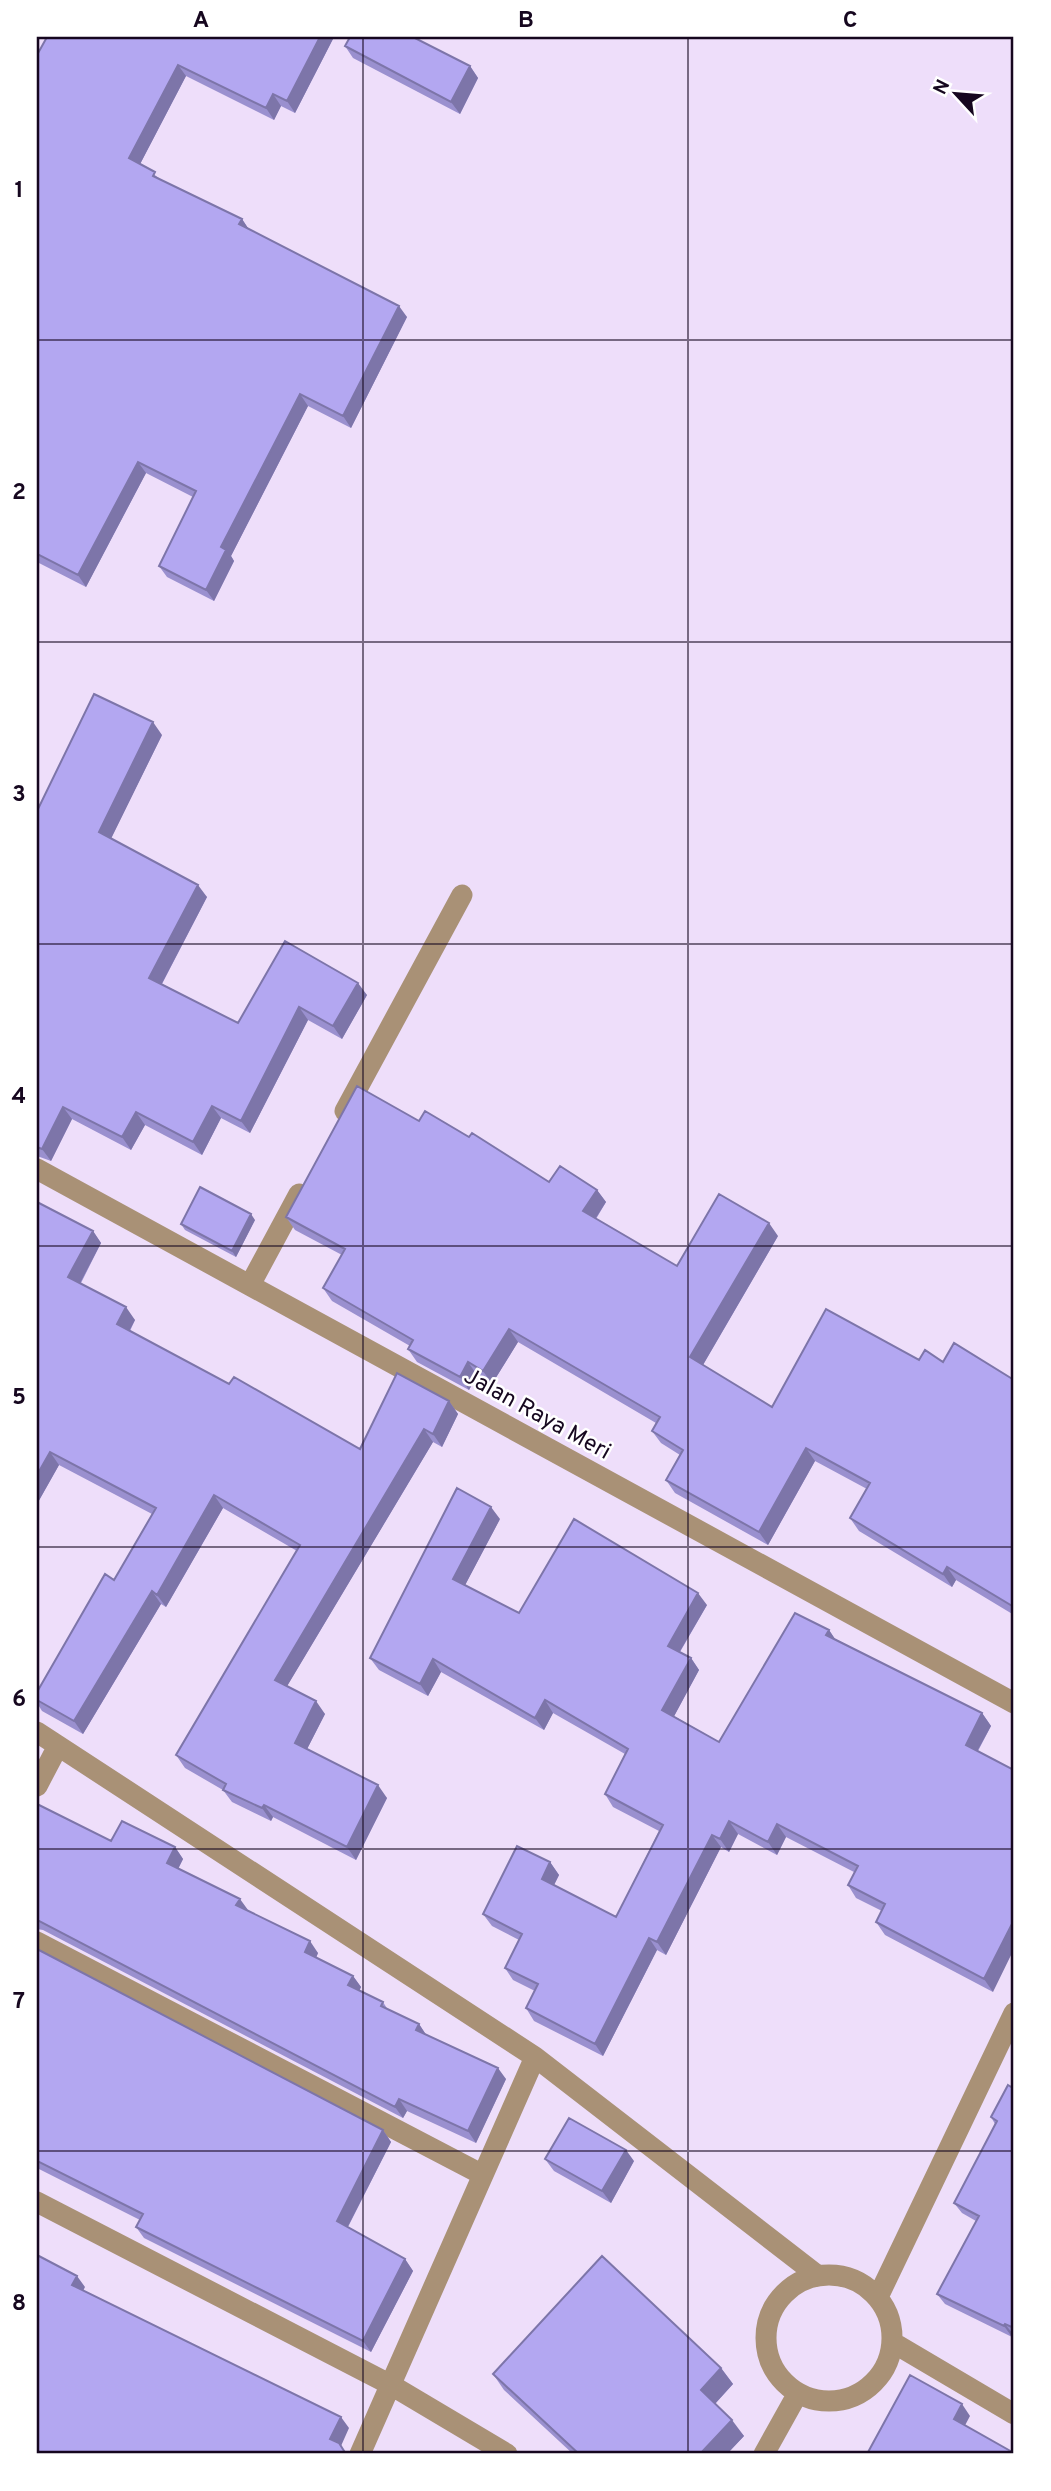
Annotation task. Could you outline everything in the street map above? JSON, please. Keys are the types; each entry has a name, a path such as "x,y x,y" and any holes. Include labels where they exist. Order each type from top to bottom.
{"street":[{"path":"336,1126 462,895"},
{"name":"Jalan Raya Meri","path":"37,1169 1014,1703"},
{"path":"250,1285 310,1175"},
{"path":"37,1732 535,2057 817,2275"},
{"path":"37,1786 58,1746"},
{"path":"37,1942 483,2175"},
{"path":"878,2297 1014,2013"},
{"path":"360,2454 535,2057"},
{"path":"37,2202 391,2385 507,2454"},
{"path":"817,2275 840,2275 861,2283 878,2297 892,2326 892,2342 887,2363 875,2381 858,2394 839,2400 817,2400 798,2393 780,2379 770,2361 766,2338 769,2317 780,2297 797,2283 817,2275"},
{"path":"892,2342 1014,2414"},
{"path":"764,2454 798,2393"}],"building":[{"path":"47,37 320,37 287,101 273,94 266,108 178,65 129,158 155,172 153,176 242,219 239,224 399,306 343,416 300,394 221,547 226,550 206,590 159,566 196,491 138,462 78,575 37,554 37,55"},
{"path":"350,37 413,37 470,66 451,102 345,46"},
{"path":"94,694 153,722 99,832 198,885 149,978 238,1023 285,941 358,983 333,1026 299,1007 241,1121 212,1106 193,1142 136,1112 122,1137 63,1107 42,1149 37,1147 37,811"},
{"path":"357,1086 419,1121 425,1111 469,1137 472,1133 549,1182 560,1166 597,1190 583,1211 677,1266 719,1194 769,1223 690,1357 772,1407 826,1309 919,1360 925,1350 943,1362 954,1343 1014,1380 1014,1607 947,1567 943,1574 850,1518 870,1483 806,1448 759,1532 666,1480 683,1450 652,1431 660,1417 509,1329 483,1371 468,1362 460,1377 408,1349 413,1340 323,1288 345,1249 286,1217"},
{"path":"200,1187 251,1214 232,1251 181,1224"},
{"path":"37,1202 93,1231 68,1277 126,1307 117,1324 229,1384 234,1377 360,1449 397,1373 449,1401 433,1434 424,1429 275,1680 316,1701 295,1743 378,1785 347,1847 264,1805 262,1808 223,1790 226,1784 176,1755 300,1545 214,1495 157,1595 152,1591 74,1721 37,1700 37,1692 105,1574 114,1580 156,1508 50,1452 37,1475"},
{"path":"457,1488 491,1507 453,1579 519,1613 574,1519 698,1593 668,1646 691,1658 662,1710 719,1742 795,1613 829,1630 826,1635 982,1713 966,1745 1014,1770 1014,1920 984,1979 876,1922 885,1904 848,1885 858,1866 777,1824 768,1842 729,1821 720,1839 712,1835 657,1942 649,1938 595,2044 526,2008 538,1984 505,1968 522,1934 483,1914 517,1846 550,1862 542,1879 616,1917 663,1825 605,1794 628,1749 545,1700 535,1718 433,1659 420,1684 370,1658"},
{"path":"37,1804 111,1841 122,1821 175,1847 167,1863 240,1899 236,1905 310,1941 305,1952 353,1976 348,1985 383,2002 381,2006 419,2024 416,2030 498,2068 468,2131 399,2099 395,2107 37,1920"},
{"path":"37,1949 383,2130 337,2221 405,2259 363,2341 136,2227 143,2214 37,2161"},
{"path":"1008,2085 1013,2088 1014,2086 1014,2328 1005,2324 1004,2326 937,2294 979,2216 954,2203 997,2121 991,2117"},
{"path":"569,2118 626,2150 602,2191 545,2159"},
{"path":"37,2255 77,2276 72,2285 341,2417 330,2439 339,2443 346,2454 37,2454"},
{"path":"602,2256 721,2368 701,2390 732,2420 700,2454 579,2454 493,2374"},
{"path":"910,2375 962,2404 954,2419 1014,2454 867,2454"}]}
